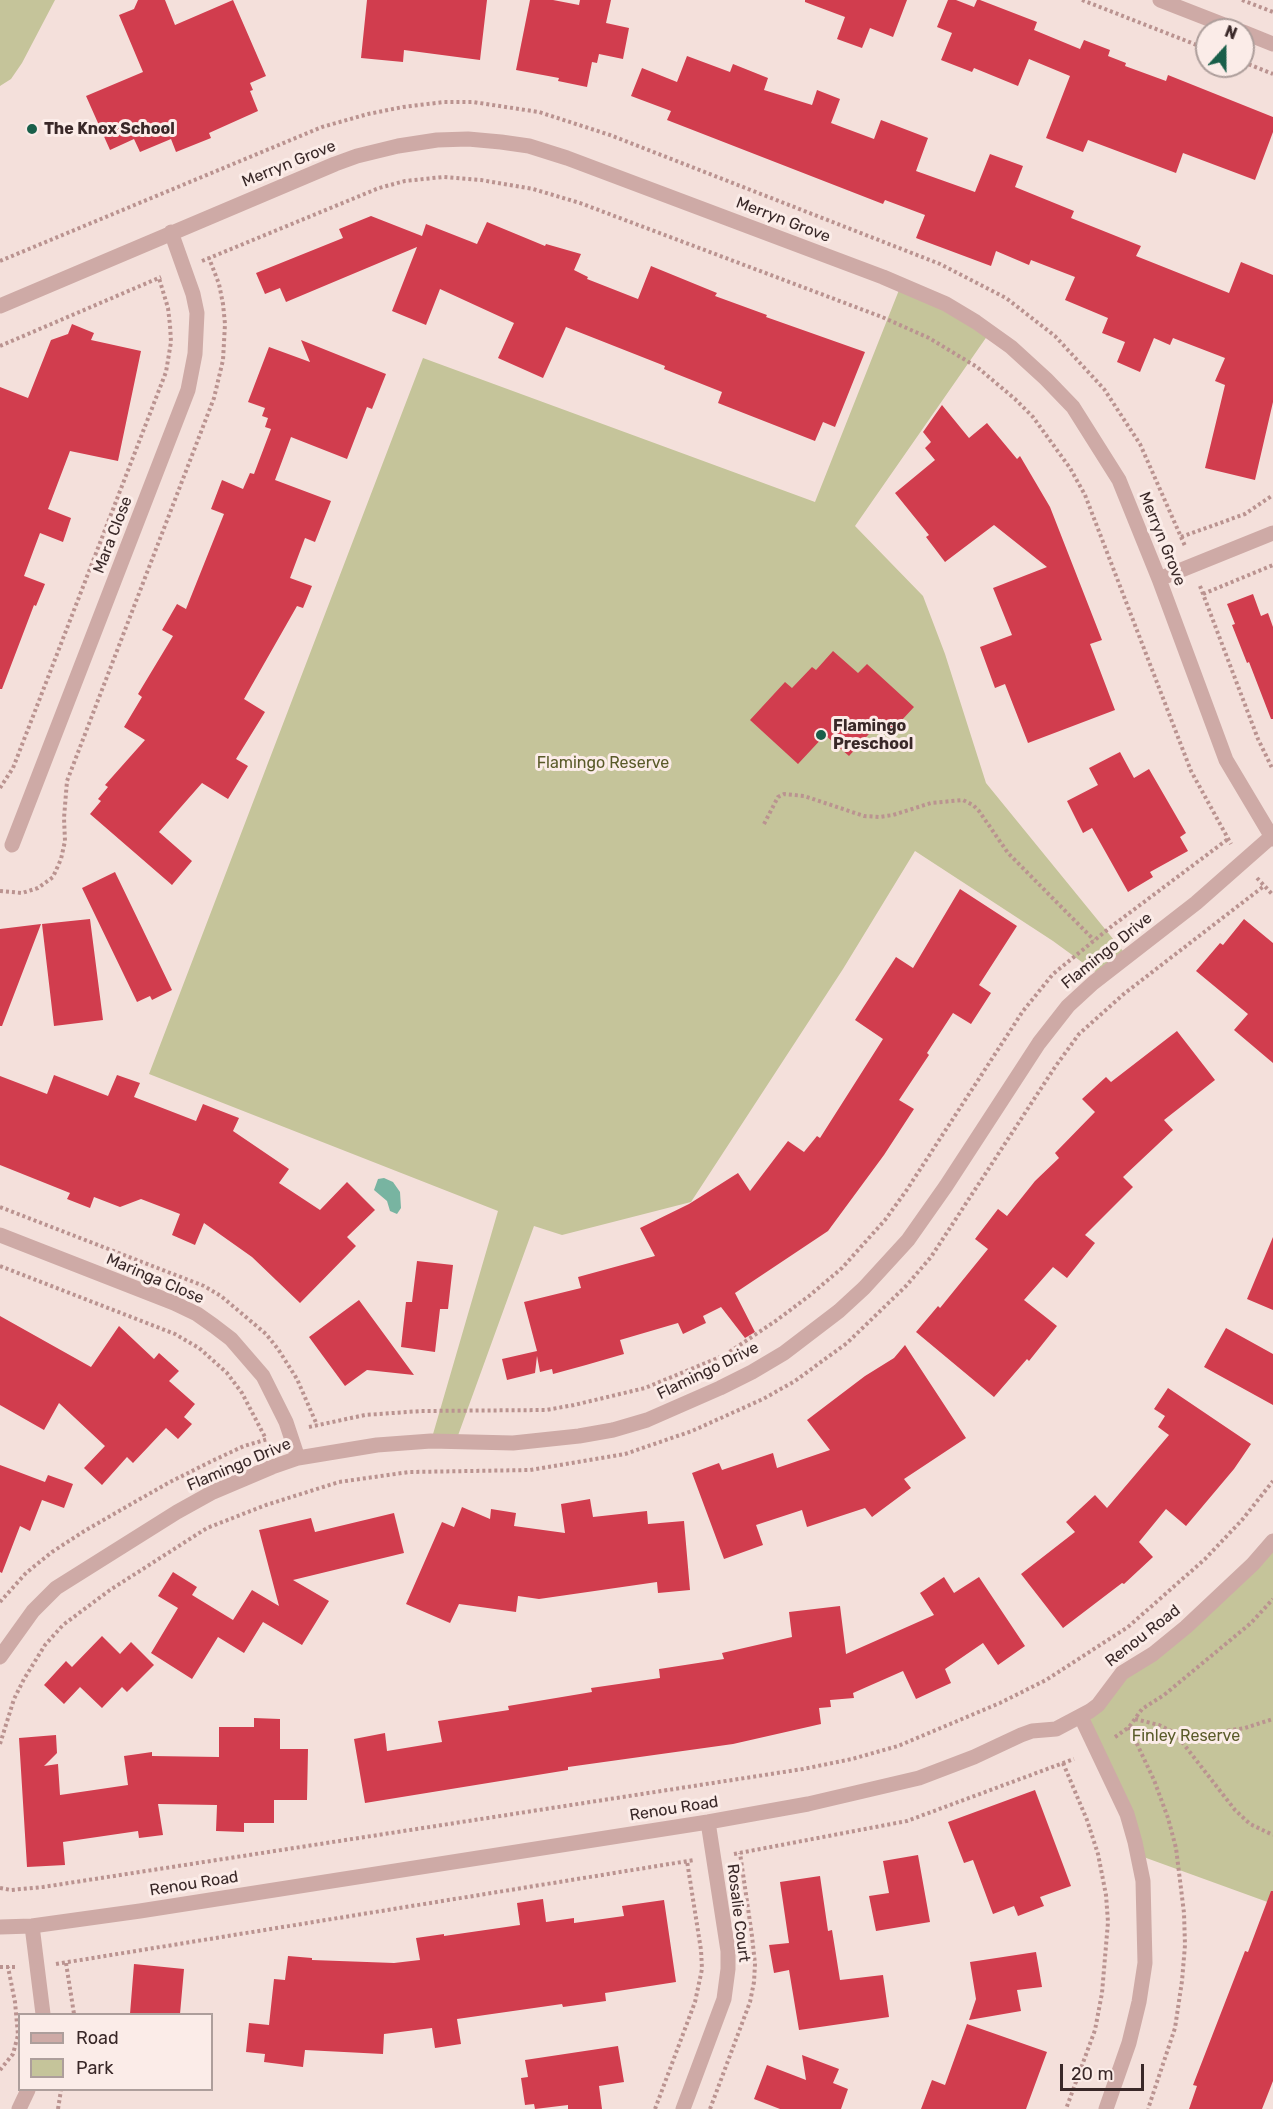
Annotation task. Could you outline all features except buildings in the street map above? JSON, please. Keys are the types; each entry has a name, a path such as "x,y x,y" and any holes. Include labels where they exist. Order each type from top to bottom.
{"street":[{"path":"1160,0 1206,18"},
{"path":"1255,37 1273,44"},
{"name":"Merryn Grove","path":"0,306 334,164 398,146 437,140 468,139 529,146 567,158 883,277 946,304 990,332 1046,378 1073,407 1119,480 1160,579 1226,760 1272,838"},
{"name":"Mara Close","path":"12,845 188,390 195,354 196,313 193,294 171,232"},
{"path":"1160,579 1273,533"},
{"name":"Flamingo Drive","path":"0,1656 33,1611 56,1588 79,1572 213,1492 298,1458 377,1444 431,1441 513,1443 613,1430 647,1420 720,1388 784,1353 847,1303 908,1240 1039,1043 1068,1006 1093,983 1196,903 1272,838"},
{"name":"Maringa Close","path":"0,1235 174,1303 214,1326 231,1340 263,1376 286,1422 298,1458"},
{"name":"Renou Road","path":"0,1928 32,1926 708,1822 808,1804 919,1778 1032,1731 1056,1729 1082,1717 1098,1705 1122,1673 1153,1654 1218,1598 1273,1541"},
{"path":"1082,1717 1127,1814 1143,1881 1145,1963 1139,2002 1130,2043 1106,2109"},
{"name":"Rosalie Court","path":"683,2109 724,2000 727,1976 728,1951 708,1822"},
{"path":"32,1926 43,2013"},
{"path":"19,2109 28,2091"}],"path":[{"path":"1082,0 1195,44"},
{"path":"1242,0 1273,12"},
{"path":"1255,67 1273,74"},
{"path":"0,261 322,127 368,114 444,102 473,102 539,111 610,135 940,264 1006,298 1055,336 1104,389 1140,444 1185,547"},
{"path":"200,262 379,188 405,181 443,177 481,180 533,189 579,203 882,317 956,353 998,384 1033,417 1070,468 1080,486 1191,771 1233,848"},
{"path":"0,891 22,893 38,888 52,877 61,860 65,841 67,781 214,398 223,360 225,324 219,284 209,258"},
{"path":"0,346 168,274"},
{"path":"0,788 13,768 166,372 171,342 170,325 168,308 159,278"},
{"path":"1181,537 1245,514 1273,495"},
{"path":"1203,594 1273,565"},
{"path":"1200,586 1258,739 1273,770"},
{"path":"764,824 778,797 784,794 804,796 864,816 879,817 931,803 963,800 979,811 1008,853 1094,940"},
{"path":"306,1428 365,1415 421,1410 480,1412 546,1410 645,1388 725,1355 810,1296 842,1268 866,1241 906,1191 1023,1011 1053,974 1094,940 1228,839"},
{"path":"1255,876 1273,895"},
{"path":"0,1744 14,1699 24,1679 45,1645 63,1625 110,1590 207,1528 266,1505 339,1482 409,1472 530,1470 625,1454 701,1427 763,1400 795,1381 847,1343 906,1286 931,1257 1079,1034 1125,993 1264,886"},
{"path":"0,1266 175,1334 199,1348 227,1373 242,1393 266,1439"},
{"path":"0,1602 26,1573 52,1552 86,1530 203,1465 244,1446 272,1438"},
{"path":"0,1888 11,1890 43,1887 791,1771 852,1759 898,1746 1000,1703 1046,1680 1128,1627 1205,1559 1242,1520 1273,1481"},
{"path":"1115,1737 1130,1727 1142,1709 1164,1695 1251,1623 1273,1599"},
{"path":"1135,1719 1170,1729 1235,1810 1250,1824 1273,1835"},
{"path":"1179,1738 1245,1728 1273,1719"},
{"path":"1130,1727 1168,1818 1176,1848 1184,1913 1185,1945 1175,2028 1148,2109"},
{"path":"730,1855 907,1821 1074,1759"},
{"path":"1063,1763 1087,1820 1098,1854 1106,1895 1108,1922 1102,1993 1095,2030 1066,2109"},
{"path":"50,1965 694,1860"},
{"path":"655,2109 694,2002 702,1969 687,1861"},
{"path":"66,1963 74,2013"},
{"path":"0,2070 13,2054 18,2036 15,2002 8,1967"},
{"path":"58,2109 61,2091"}],"green space":[{"path":"0,0 55,0 22,63 11,79 0,86"},
{"name":"Flamingo Reserve","path":"901,285 990,332 855,526 923,596 945,654 986,783 1127,956 1101,976 1053,941 915,851 843,969 691,1202 562,1235 534,1226 456,1441 431,1441 498,1211 149,1074 423,358 815,502"},
{"name":"Finley Reserve","path":"1273,1541 1273,1904 1138,1855 1081,1717 1131,1667"}],"shaded area":[{"path":"384,1178 393,1182 400,1192 401,1208 397,1214 390,1211 387,1201 374,1190 378,1179"}],"place":[{"name":"The Knox School","path":"32,129"},
{"name":"Flamingo Preschool","path":"821,735"}]}
